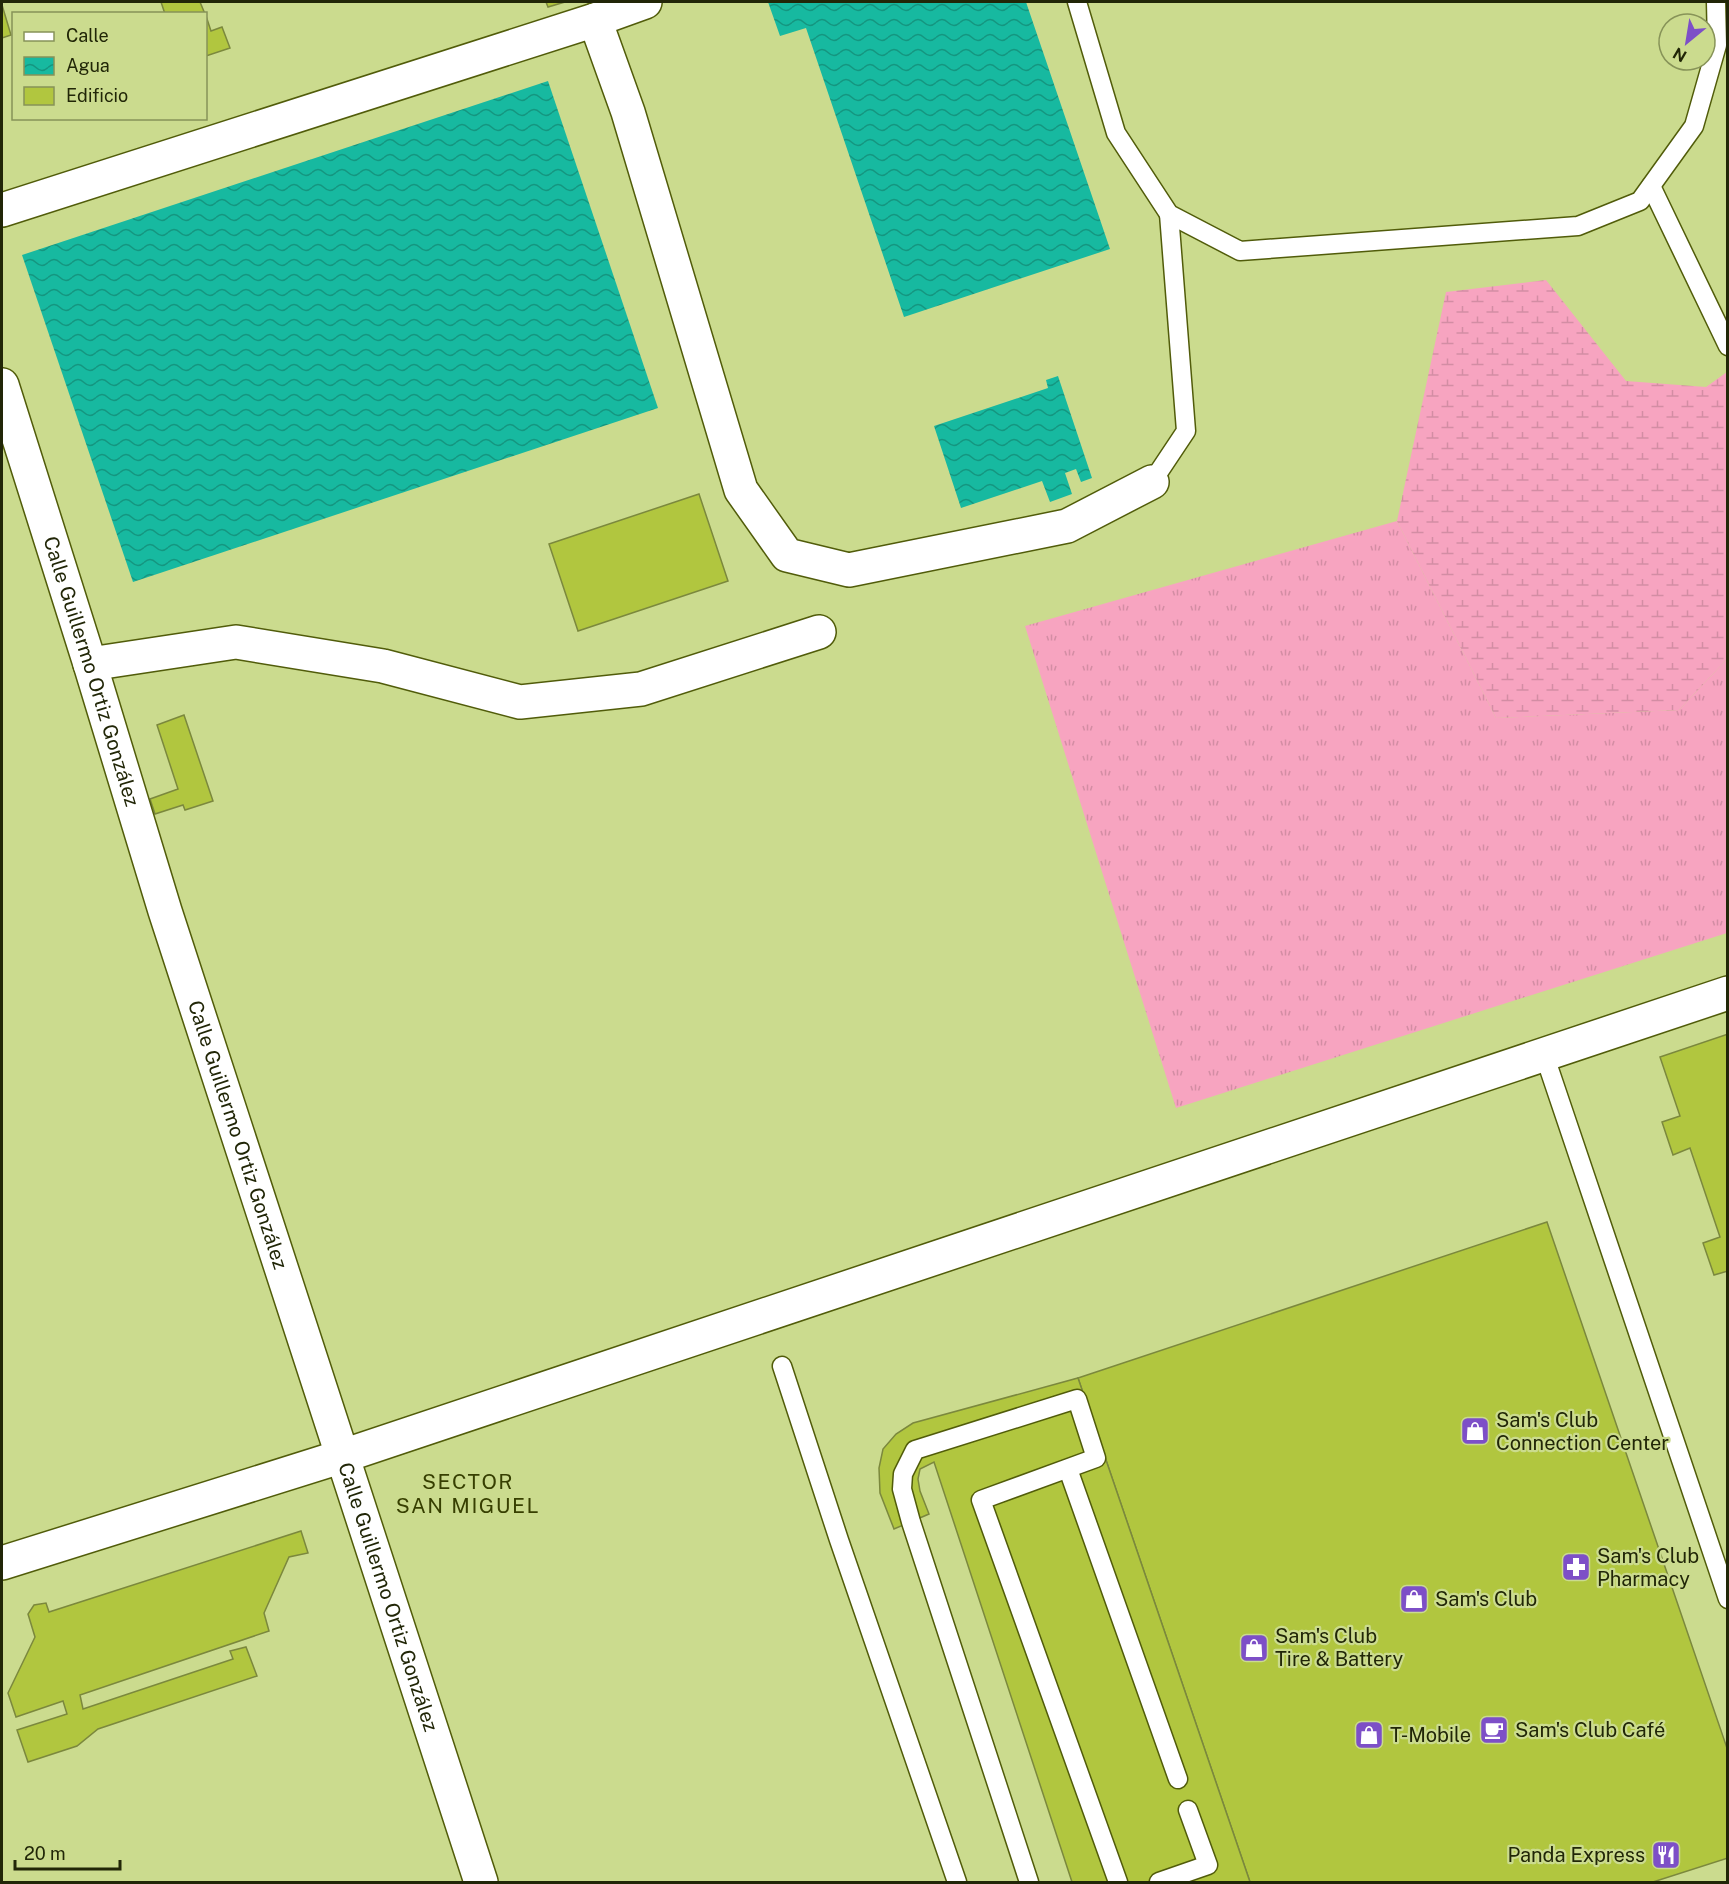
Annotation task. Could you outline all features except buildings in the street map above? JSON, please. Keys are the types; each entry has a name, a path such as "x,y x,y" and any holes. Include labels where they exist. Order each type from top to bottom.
{"street":[{"path":"2,210 645,2"},
{"path":"595,20 628,112 741,490 787,555 849,570 860,568 1067,526 1152,482"},
{"name":"Calle Guillermo Ortiz González","path":"2,386 165,910 481,1882"},
{"path":"90,664 236,642 383,666 520,702 641,689 819,632"},
{"path":"2,1563 343,1456 1728,993"}],"lane":[{"path":"1077,2 1116,133 1169,214 1186,431 1152,482"},
{"path":"1169,214 1239,251 1578,226 1640,201 1694,126 1717,45 1716,2"},
{"path":"1651,186 1728,346"},
{"path":"1544,1054 1728,1599"},
{"path":"782,1366 839,1540 957,1882"},
{"path":"1029,1882 911,1522 902,1489 903,1474 915,1450 1077,1399 1096,1458 981,1500 1118,1882"},
{"path":"1068,1470 1178,1779"},
{"path":"1159,1882 1208,1865 1188,1810"}],"green space":[{"path":"1546,280 1626,381 1706,387 1727,372 1727,659 1679,710 1496,718 1397,521 1446,292"},
{"path":"1397,521 1496,718 1679,710 1727,659 1727,933 1176,1108 1025,626"}],"water":[{"path":"768,2 1026,2 1110,249 904,317 806,28 780,36"},
{"path":"548,81 658,408 133,582 22,255"},
{"path":"1058,376 1092,478 1081,482 1076,469 1065,473 1072,494 1050,502 1042,481 961,508 934,426 1048,388 1046,380"}],"place":[{"name":"Sam's Club Connection Center","path":"1475,1431"},
{"name":"Sam's Club Pharmacy","path":"1576,1567"},
{"name":"Sam's Club","path":"1414,1599"},
{"name":"Sam's Club Tire & Battery","path":"1254,1648"},
{"name":"Sam's Club Café","path":"1494,1730"},
{"name":"T-Mobile","path":"1369,1735"},
{"name":"Panda Express","path":"1666,1855"}],"district":[{"name":"SECTOR SAN MIGUEL","path":"468,1494"}]}
